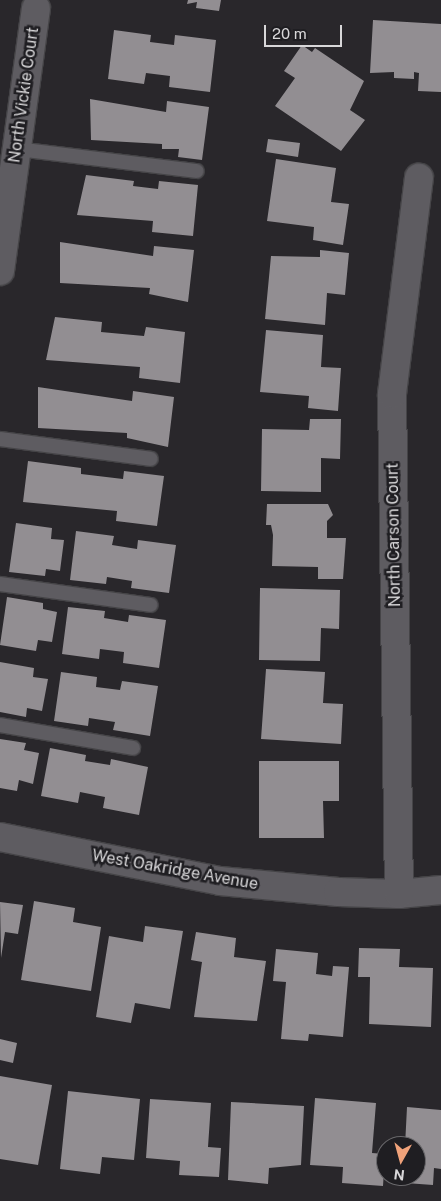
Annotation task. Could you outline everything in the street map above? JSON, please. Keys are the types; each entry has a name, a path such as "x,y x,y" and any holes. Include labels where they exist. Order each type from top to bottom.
{"street":[{"name":"North Vickie Court","path":"0,271 36,8"},
{"name":"North Carson Court","path":"399,894 392,394 419,178"},
{"name":"West Oakridge Avenue","path":"0,837 220,881 399,894 441,890"}],"lane":[{"path":"17,149 197,171"},
{"path":"0,439 151,459"},
{"path":"0,584 151,605"},
{"path":"0,725 133,748"}],"building":[{"path":"188,0 221,0 219,11 196,8 197,2 187,4"},
{"path":"373,20 441,24 441,92 418,91 419,73 414,72 414,79 394,78 394,72 370,73"},
{"path":"114,30 151,35 150,42 174,45 175,35 216,40 210,92 169,87 170,76 146,73 144,84 108,79"},
{"path":"302,45 312,52 315,48 364,81 350,110 365,120 341,151 275,106 295,78 284,71"},
{"path":"90,99 166,112 167,101 209,107 202,160 178,157 179,149 162,149 162,144 91,140"},
{"path":"268,139 300,143 298,157 266,152"},
{"path":"276,159 336,168 331,202 349,204 343,245 313,240 314,227 267,221"},
{"path":"86,175 134,181 133,186 158,189 159,181 198,185 193,236 152,232 153,221 77,215"},
{"path":"60,242 153,256 154,246 194,250 188,302 149,294 150,288 60,283"},
{"path":"320,250 349,253 345,295 327,293 325,325 265,319 271,256 320,257"},
{"path":"55,317 102,322 101,332 144,336 146,327 185,332 180,383 139,378 140,367 46,360"},
{"path":"266,330 323,335 321,367 341,368 338,411 308,408 309,396 260,392"},
{"path":"38,387 132,401 133,391 174,397 168,447 127,438 127,433 38,428"},
{"path":"310,419 341,419 340,459 321,458 321,492 261,491 262,429 309,430"},
{"path":"28,461 81,468 81,474 123,479 124,471 164,476 157,526 116,521 117,511 23,502"},
{"path":"267,504 328,504 333,515 327,521 327,538 346,538 343,579 318,579 318,567 272,566 273,535 271,525 266,525"},
{"path":"16,523 52,528 51,539 64,540 60,571 46,569 45,576 9,572"},
{"path":"76,531 114,536 112,545 137,549 138,540 176,545 169,593 131,588 132,581 107,577 106,584 70,580"},
{"path":"260,588 340,590 339,629 321,628 320,661 259,660"},
{"path":"7,597 43,603 43,609 57,612 52,642 38,640 36,651 0,645"},
{"path":"68,607 105,611 104,618 128,622 129,615 166,620 159,668 123,663 124,652 100,649 99,659 62,654"},
{"path":"0,662 34,668 33,677 48,679 42,711 27,708 26,717 0,712"},
{"path":"266,669 325,672 323,703 343,704 341,744 261,739"},
{"path":"61,672 97,677 96,687 120,690 122,681 158,686 150,736 113,730 115,722 89,718 88,726 54,721"},
{"path":"0,739 26,743 24,750 39,753 33,784 19,780 17,791 0,788"},
{"path":"50,748 86,755 85,761 110,765 111,759 148,767 139,815 103,808 105,797 80,792 78,803 41,796"},
{"path":"259,761 339,761 339,801 323,801 324,838 259,838"},
{"path":"34,901 75,908 73,922 101,927 91,991 21,980"},
{"path":"0,902 23,905 18,934 5,932 1,958"},
{"path":"145,926 183,931 170,1009 135,1003 131,1023 96,1017 109,936 143,942"},
{"path":"196,932 236,938 234,957 266,961 257,1021 194,1017 202,962 191,960"},
{"path":"359,948 400,949 399,967 433,968 431,1027 369,1024 370,977 358,977"},
{"path":"276,949 318,953 316,974 332,976 333,966 349,967 343,1037 309,1034 308,1041 281,1039 286,982 273,981"},
{"path":"0,1039 17,1043 13,1063 0,1060"},
{"path":"0,1076 52,1085 38,1165 0,1159"},
{"path":"68,1091 140,1099 134,1160 102,1157 100,1174 60,1169"},
{"path":"315,1098 376,1103 372,1153 376,1153 376,1185 342,1183 343,1167 310,1165"},
{"path":"150,1099 211,1103 208,1147 221,1148 219,1177 179,1175 180,1161 146,1158"},
{"path":"231,1102 304,1106 301,1165 269,1168 268,1184 228,1180"},
{"path":"407,1107 441,1110 441,1169 434,1168 433,1185 426,1184 426,1136 406,1136"}]}
